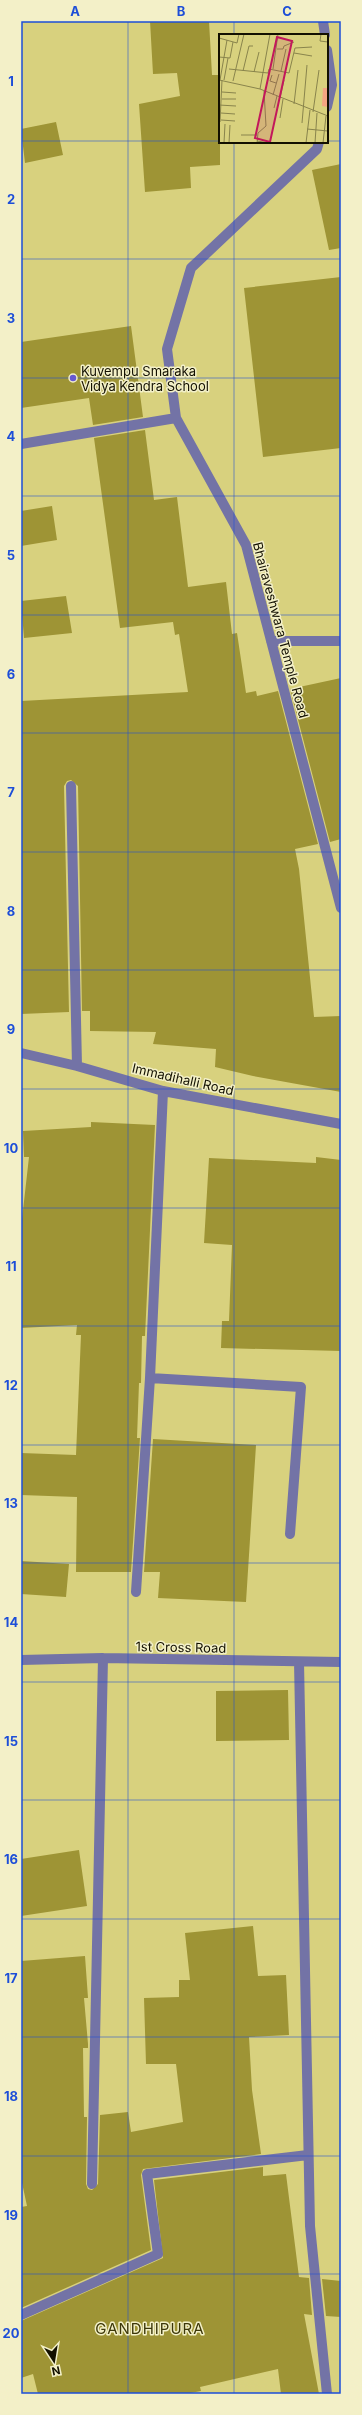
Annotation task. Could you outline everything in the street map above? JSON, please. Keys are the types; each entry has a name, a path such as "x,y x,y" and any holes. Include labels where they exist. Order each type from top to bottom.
{"street":[{"path":"323,21 325,34"},
{"path":"328,53 337,84 328,105"},
{"name":"Bhairaveshwara Temple Road","path":"319,143 317,149 191,268 167,349 176,418 246,545 341,908"},
{"path":"21,444 176,418"},
{"path":"271,641 341,641"},
{"path":"71,786 78,1066"},
{"name":"Immadihalli Road","path":"21,1053 78,1066 163,1091 341,1124"},
{"path":"136,1592 150,1378 163,1091"},
{"path":"150,1378 301,1387 290,1534"},
{"path":"92,2184 103,1658"},
{"name":"1st Cross Road","path":"21,1660 103,1658 341,1662"},
{"path":"299,1662 310,2226 327,2394"},
{"path":"21,2315 158,2254 147,2174 308,2155"}],"building":[{"path":"150,21 209,21 212,75 219,75 220,165 190,167 191,188 145,192 139,104 180,96 177,73 153,74"},
{"path":"56,122 63,155 25,163 21,129"},
{"path":"341,164 341,248 329,250 312,170"},
{"path":"341,277 341,448 263,457 244,288"},
{"path":"131,326 143,417 93,425 89,398 21,408 21,342"},
{"path":"145,430 154,500 177,497 188,587 226,582 232,634 237,633 246,693 256,691 257,696 278,691 318,844 295,849 299,869 314,1017 341,1016 341,1092 253,1076 215,1067 216,1049 153,1044 156,1032 90,1031 90,1011 82,1011 78,786 71,780 67,781 64,786 69,1012 21,1014 21,701 188,692 179,634 175,635 173,622 120,628 94,438"},
{"path":"52,506 57,540 21,546 21,511"},
{"path":"66,596 72,633 24,638 21,601"},
{"path":"341,678 341,839 330,842 290,689"},
{"path":"91,1122 155,1125 145,1336 142,1336 141,1383 139,1383 137,1438 140,1438 131,1572 76,1572 77,1497 21,1495 21,1453 76,1455 81,1335 76,1335 77,1325 21,1328 21,1228 29,1157 24,1157 23,1131 91,1127"},
{"path":"316,1157 341,1160 341,1351 221,1348 222,1321 229,1321 232,1245 204,1243 209,1158 316,1163"},
{"path":"153,1439 256,1445 246,1602 158,1598 160,1572 144,1572"},
{"path":"21,1561 69,1564 66,1597 21,1594"},
{"path":"288,1690 289,1740 216,1741 216,1691"},
{"path":"79,1850 87,1906 21,1916 21,1859"},
{"path":"253,1926 258,1976 286,1975 289,2035 249,2037 252,2090 261,2154 143,2169 141,2175 151,2250 21,2308 21,2207 27,2206 21,2178 21,1961 85,1956 88,1998 84,1998 88,2048 83,2048 84,2117 87,2117 86,2184 88,2189 92,2190 98,2184 100,2115 128,2112 131,2132 183,2122 176,2064 146,2064 144,1998 179,1997 179,1980 190,1980 185,1933"},
{"path":"263,2167 263,2176 286,2174 299,2277 309,2278 312,2315 304,2314 319,2394 281,2394 278,2369 200,2387 201,2391 185,2394 38,2394 33,2374 21,2378 21,2321 163,2258 154,2180"},
{"path":"322,2279 341,2281 341,2317 326,2316"}],"place":[{"name":"Kuvempu Smaraka Vidya Kendra School","path":"73,378"}],"district":[{"name":"GANDHIPURA","path":"150,2329"}]}
